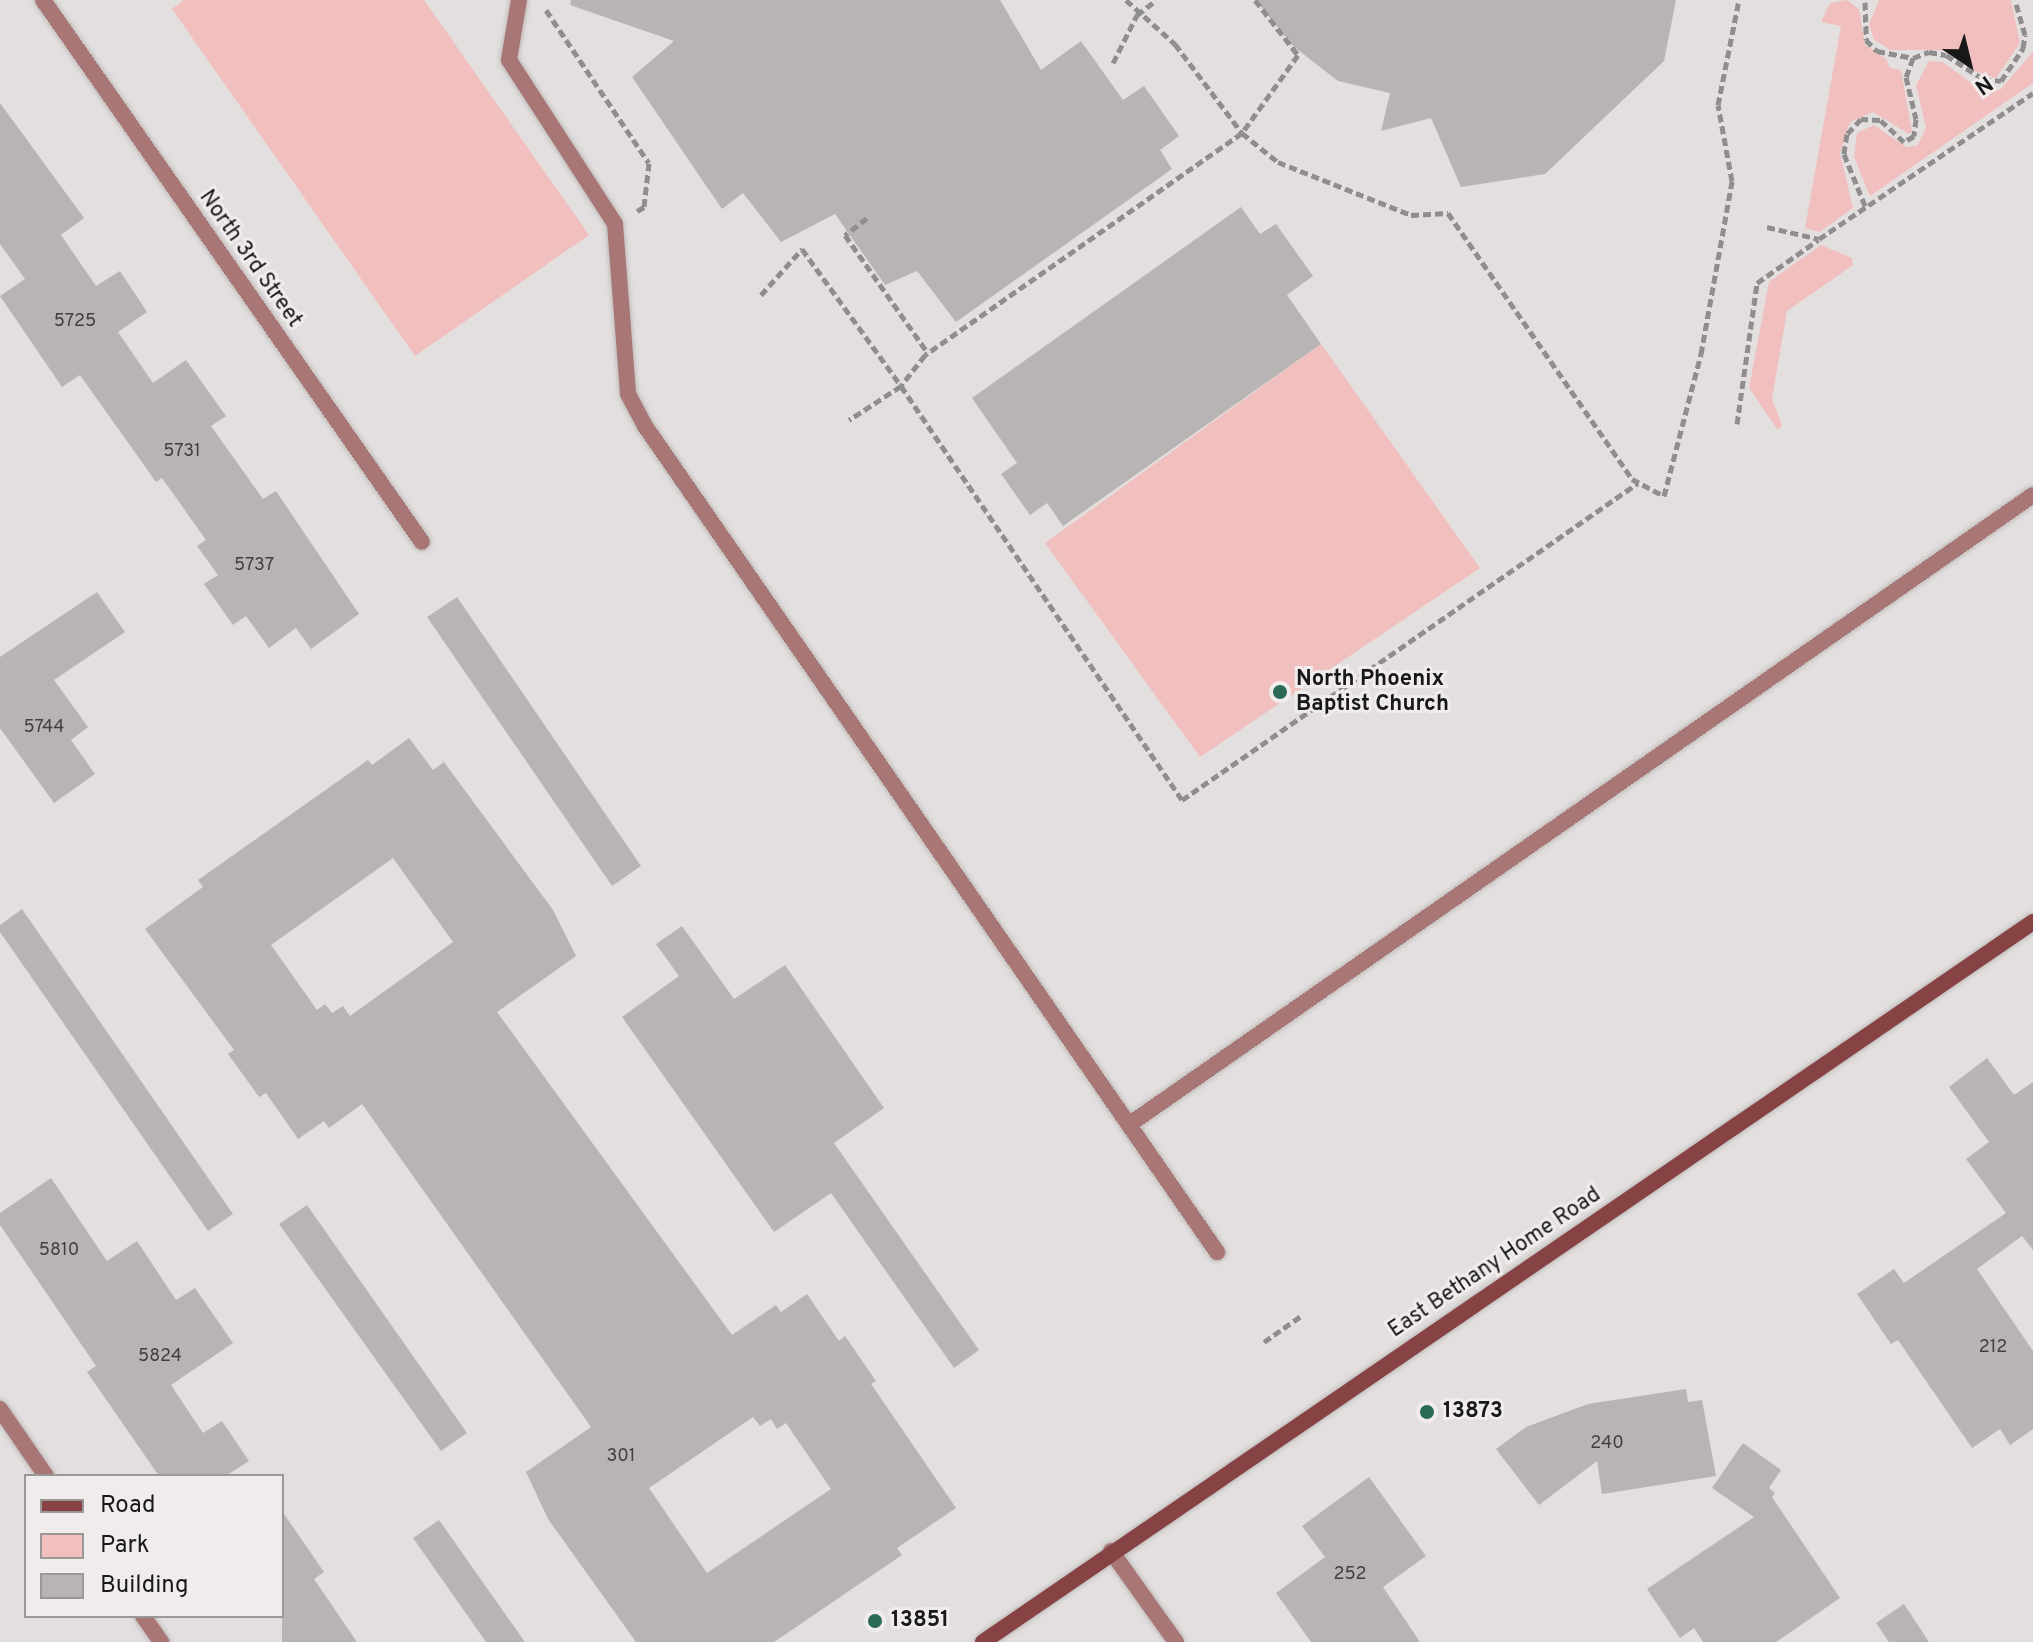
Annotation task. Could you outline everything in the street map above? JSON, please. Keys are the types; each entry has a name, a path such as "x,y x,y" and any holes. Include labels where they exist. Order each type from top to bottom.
{"main road":[{"name":"East Bethany Home Road","path":"983,1642 1111,1551 2033,922"}],"street":[{"name":"North 3rd Street","path":"43,0 422,542"},
{"path":"519,0 509,60 615,224 628,394 645,426 1217,1252"},
{"path":"1130,1124 2033,495"},
{"path":"0,1409 45,1474"},
{"path":"1111,1551 1176,1642"},
{"path":"144,1618 161,1642"}],"path":[{"path":"539,0 649,163 644,207 615,224"},
{"path":"1126,0 1137,15 1175,44 1242,133 1278,162 1411,215 1448,213 1638,483 1664,496 1701,354 1732,181 1718,105 1739,0"},
{"path":"1113,63 1137,15 1156,0"},
{"path":"849,420 901,386 928,353 1242,133 1298,55 1255,0"},
{"path":"1864,1 1866,40 1877,51 1913,58 1929,52 1946,55 1968,72 1996,82 2023,48 2025,35 2015,0"},
{"path":"2025,35 2033,36"},
{"path":"1866,208 1844,154 1847,134 1861,119 1880,120 1904,142 1914,136 1916,119 1906,77 1913,58"},
{"path":"1737,424 1757,283 2033,93"},
{"path":"867,218 845,235 928,353"},
{"path":"1767,227 1819,239"},
{"path":"761,295 802,249 901,386 1182,800 1638,483"},
{"path":"1264,1342 1301,1316"}],"green space":[{"path":"184,0 424,0 589,235 415,356 172,9"},
{"path":"1847,0 1859,9 1865,45 1886,59 1890,68 1901,70 1912,131 1909,134 1873,112 1850,122 1840,153 1853,208 1820,232 1805,228 1841,26 1821,22 1830,3"},
{"path":"1879,0 2011,0 2020,43 1996,78 1974,71 1948,50 1891,50 1874,40 1869,24"},
{"path":"2033,52 2033,83 1870,196 1854,157 1857,133 1874,125 1906,147 1917,146 1926,128 1916,85 1929,61 1943,62 1971,83 2000,90"},
{"path":"1821,245 1852,258 1853,265 1787,311 1772,399 1782,425 1778,430 1749,388 1769,282"},
{"path":"1321,344 1480,568 1200,757 1045,543"}],"building":[{"path":"571,0 1000,0 1041,70 1081,41 1123,100 1144,86 1179,136 1160,150 1172,169 956,322 917,271 885,285 835,214 781,242 743,193 722,209 632,77 674,41 570,5"},
{"path":"1255,0 1676,0 1664,61 1545,174 1461,187 1431,118 1381,131 1390,93 1338,81 1293,46"},
{"path":"0,103 84,218 61,235 96,286 120,271 147,312 118,332 153,383 186,360 226,416 211,426 263,499 276,491 359,614 311,649 296,628 269,648 246,616 233,625 204,584 218,575 197,546 206,540 162,478 156,482 80,375 62,387 0,296 25,279 0,244"},
{"path":"1241,207 1260,234 1276,224 1313,276 1287,295 1321,344 1063,526 1047,503 1030,515 1001,474 1017,463 972,398"},
{"path":"97,592 125,632 54,680 88,727 71,740 95,774 54,803 0,728 0,657"},
{"path":"457,597 641,866 612,886 427,617"},
{"path":"409,738 433,770 444,762 553,910 576,956 497,1012 732,1335 776,1305 781,1312 807,1294 839,1341 845,1336 876,1381 871,1384 956,1508 897,1548 902,1555 774,1642 636,1642 548,1519 526,1472 591,1427 362,1104 329,1128 324,1121 298,1139 266,1093 259,1097 228,1054 234,1050 145,929 203,887 198,880 368,760 372,765","holes":["393,858 453,942 350,1016 343,1006 332,1013 325,1004 317,1010 271,945","753,1417 760,1426 771,1419 777,1429 786,1423 831,1489 707,1573 649,1488"]},
{"path":"22,909 233,1214 208,1231 0,932 0,925"},
{"path":"682,926 734,999 785,965 884,1108 834,1143 979,1350 954,1368 831,1193 774,1232 622,1017 679,976 656,944"},
{"path":"1987,1058 2014,1095 2033,1082 2033,1250 2022,1236 1977,1269 2033,1351 2033,1429 2010,1445 2000,1429 1972,1448 1898,1340 1891,1344 1857,1294 1894,1269 1904,1283 2006,1213 1966,1159 1989,1142 1949,1087"},
{"path":"51,1178 107,1261 137,1241 176,1300 195,1288 233,1343 171,1385 203,1433 222,1421 249,1461 229,1474 158,1474 87,1372 96,1366 0,1225 0,1213"},
{"path":"307,1205 467,1433 441,1451 279,1224"},
{"path":"1686,1389 1688,1402 1702,1400 1716,1476 1602,1494 1597,1461 1539,1505 1496,1449 1526,1427 1588,1404"},
{"path":"1743,1443 1781,1470 1769,1488 1775,1493 1772,1497 1840,1598 1776,1642 1703,1642 1694,1628 1680,1638 1647,1589 1754,1517 1712,1488"},
{"path":"1369,1477 1426,1556 1383,1587 1420,1642 1311,1642 1276,1593 1325,1557 1302,1526"},
{"path":"284,1514 324,1572 314,1579 357,1642 282,1642"},
{"path":"439,1520 525,1642 486,1642 413,1538"},
{"path":"1904,1604 1929,1642 1889,1642 1876,1623"}],"place":[{"name":"North Phoenix Baptist Church","path":"1280,692"},
{"name":"13873","path":"1427,1412"},
{"name":"13851","path":"875,1621"}]}
